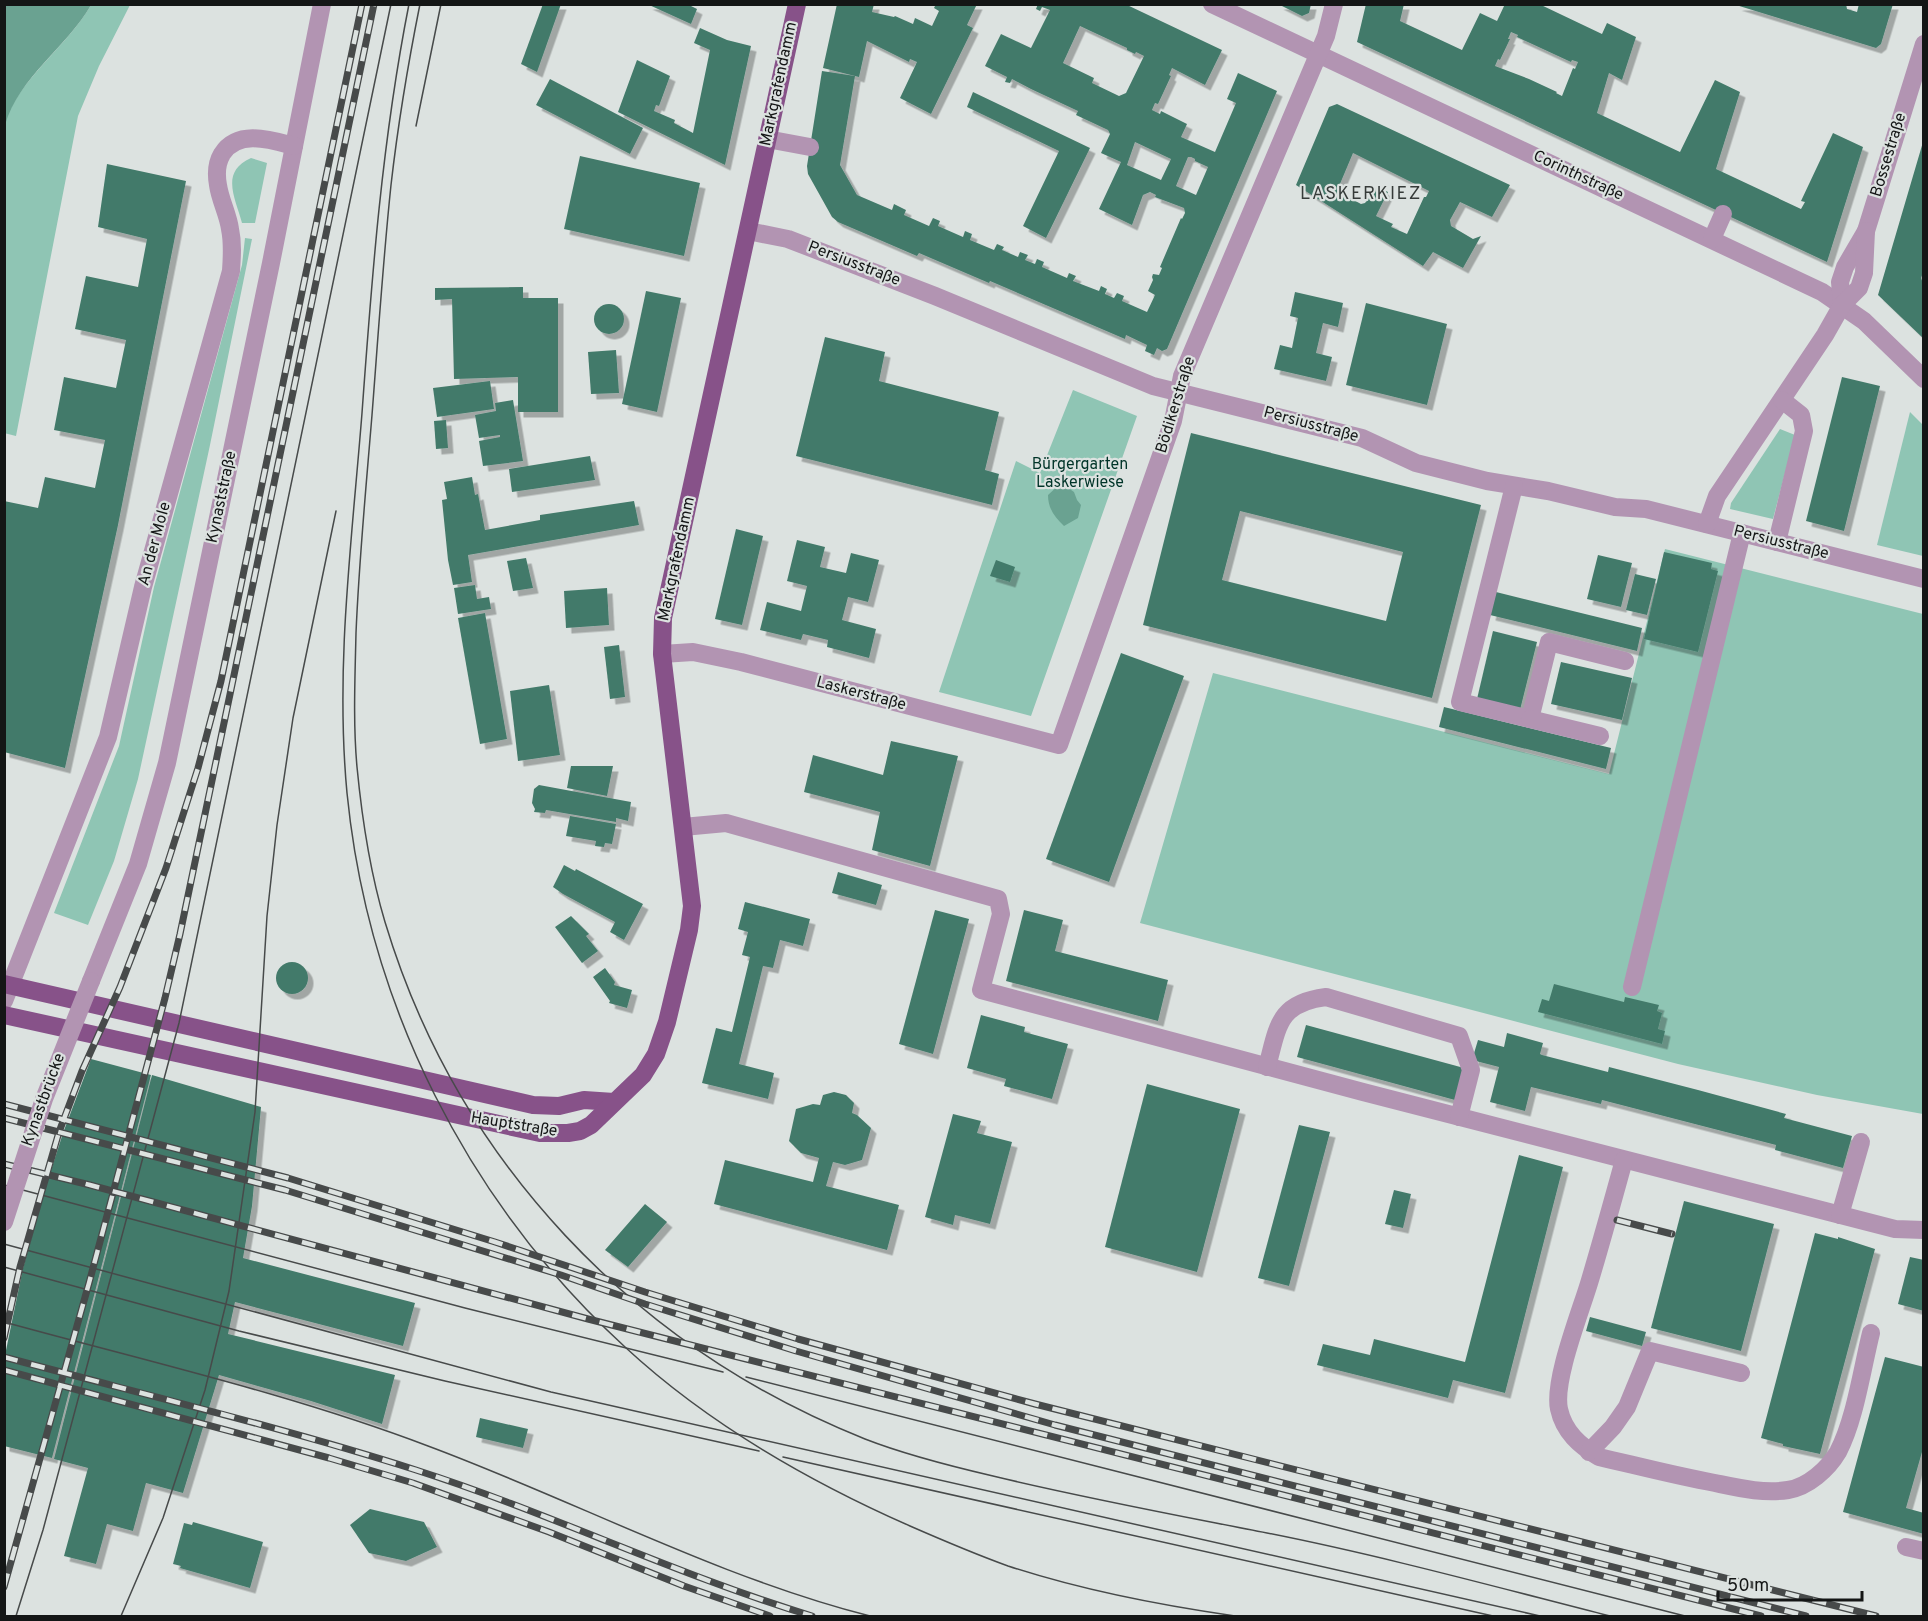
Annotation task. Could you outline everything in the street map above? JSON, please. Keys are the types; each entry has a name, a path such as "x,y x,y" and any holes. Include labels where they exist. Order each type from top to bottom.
{"main road":[{"name":"Markgrafendamm","path":"614,1102 643,1075 656,1054 667,1022 691,919 691,891 662,654 663,618 797,4"},
{"name":"Hauptstraße","path":"6,990 533,1105 559,1106 584,1100 614,1102"},
{"name":"Hauptstraße","path":"4,1015 540,1133 580,1131 591,1125 614,1102"}],"street":[{"name":"Kynaststraße","path":"91,981 138,864 167,763 322,4"},
{"name":"Corinthstraße","path":"1212,4 1822,292 1864,321 1923,379"},
{"name":"Bödikerstraße","path":"1059,745 1173,421 1185,367 1326,36 1334,4"},
{"name":"Bossestraße","path":"1707,524 1714,500 1782,400 1842,305 1859,288 1864,273 1866,231 1923,44"},
{"name":"An der Mole","path":"6,990 108,737 143,587 231,271 232,242 218,187 219,159 232,143 244,138 256,138 294,146"},
{"path":"767,139 810,147"},
{"path":"1712,239 1723,214"},
{"name":"Persiusstraße","path":"748,231 788,239 935,296 1153,386 1362,438 1416,463 1487,481 1548,491 1615,507 1646,509 1923,579"},
{"path":"1777,542 1804,430 1801,415 1782,400"},
{"path":"1514,486 1460,702 1599,736"},
{"path":"1632,987 1742,533"},
{"path":"1530,719 1549,642 1624,661"},
{"name":"Laskerstraße","path":"662,654 693,652 741,662 1059,745"},
{"path":"683,827 726,823 998,899 1001,914 981,990 1624,1160 1895,1229 1923,1230"},
{"name":"Kynastbrücke","path":"4,1222 44,1099 91,981"},
{"path":"1268,1066 1278,1023 1298,1003 1326,997 1459,1036 1471,1070 1459,1117"},
{"path":"1840,1215 1861,1142"},
{"path":"1624,1160 1560,1381 1558,1407 1563,1424 1581,1447 1599,1457 1702,1481 1758,1491 1789,1490 1805,1484 1826,1469 1847,1432 1871,1333"},
{"path":"1589,1452 1613,1427 1627,1407 1650,1351 1741,1373"}],"green space":[{"path":"91,5 130,5 99,66 78,116 16,436 4,433 4,125 20,93"},
{"path":"251,158 267,163 255,223 242,223 232,186 233,178 241,164"},
{"path":"245,238 252,239 138,779 114,861 88,925 54,913 119,746 154,587 242,265"},
{"name":"Bürgergarten Laskerwiese","path":"1073,390 1137,416 1031,716 939,692 1016,461 1040,473"},
{"path":"1910,412 1923,425 1923,556 1877,545"},
{"path":"1780,429 1795,435 1773,519 1730,509 1731,503"},
{"path":"1665,549 1923,614 1923,1114 1817,1095 1678,1064 1140,923 1213,673 1609,774"}],"shaded area":[{"path":"5,4 91,5 21,92 5,125"},
{"path":"1061,483 1074,492 1081,505 1078,518 1064,526 1053,512 1048,500 1048,495"}],"building":[{"path":"543,4 561,4 537,72 521,64"},
{"path":"647,4 687,4 697,9 691,24"},
{"path":"837,4 874,4 872,12 895,16 913,24 915,18 932,26 939,11 934,8 936,4 977,4 967,25 973,28 931,114 900,98 917,62 910,59 909,62 867,41 859,77 823,68"},
{"path":"1038,4 1125,4 1222,50 1205,85 1172,68 1169,75 1171,76 1158,104 1155,103 1152,110 1160,114 1161,111 1187,124 1181,137 1215,152 1236,103 1227,99 1238,73 1277,91 1167,349 1162,351 1157,348 1154,355 1145,351 1147,345 1126,335 1125,339 990,281 989,283 919,253 917,256 838,222 832,217 808,174 807,166 822,71 855,76 840,165 857,195 892,210 894,204 906,210 904,215 929,226 933,218 940,221 938,226 963,237 965,231 972,234 970,240 994,250 997,244 1004,247 1002,250 1018,257 1020,252 1028,255 1025,260 1035,264 1037,259 1044,262 1042,267 1067,278 1069,273 1076,276 1073,281 1099,291 1101,286 1107,289 1105,294 1114,298 1117,293 1124,296 1122,301 1147,312 1155,295 1148,291 1153,274 1159,275 1162,268 1160,267 1185,213 1184,208 1155,197 1156,195 1150,192 1143,195 1132,225 1099,209 1121,162 1101,153 1110,134 1108,130 1076,115 1078,111 1012,79 1010,83 1005,82 1007,77 985,66 1001,34 1031,48 1050,10 1042,7 1040,11 1036,9","holes":["1080,26 1135,54 1136,52 1144,56 1126,93 1119,96 1092,83 1094,78 1063,63","1135,142 1171,159 1161,180 1127,165","1188,157 1208,167 1196,195 1176,186"]},
{"path":"1278,4 1311,4 1309,13 1302,16"},
{"path":"1366,4 1404,4 1400,21 1462,50 1480,13 1497,21 1505,4 1539,4 1602,34 1607,23 1636,37 1622,80 1609,73 1597,113 1680,152 1715,80 1740,92 1716,169 1801,209 1805,202 1801,201 1833,133 1863,147 1827,262 1357,42","holes":["1511,32 1518,35 1517,37 1571,62 1572,60 1578,62 1575,69 1573,68 1562,96 1529,79 1495,66 1510,39 1508,39"]},
{"path":"1846,4 1847,9 1857,12 1859,4 1893,4 1881,44 1876,48 1736,5"},
{"path":"700,28 727,40 751,46 725,165 618,112 637,60 670,76 659,106 656,105 654,111 675,120 674,123 693,133 710,50 694,43"},
{"path":"550,79 643,128 630,154 536,105"},
{"path":"973,92 1090,148 1046,238 1023,226 1059,151 967,107"},
{"path":"1337,104 1510,185 1492,217 1460,202 1450,220 1451,226 1473,239 1481,236 1463,268 1433,252 1423,266 1296,185 1329,107","holes":["1353,153 1429,191 1407,234 1391,227 1393,224 1376,216 1388,192 1377,187 1365,203 1361,204 1337,191"]},
{"path":"1923,142 1924,270 1921,278 1924,286 1924,339 1878,295"},
{"path":"580,156 700,183 684,256 564,229"},
{"path":"107,164 186,181 118,525 65,768 4,752 4,501 38,508 45,477 95,488 105,440 54,430 64,377 116,388 126,340 75,329 86,276 138,287 147,239 98,227"},
{"path":"523,287 523,298 558,298 558,412 518,412 518,377 454,379 452,299 435,300 435,288"},
{"path":"646,291 681,298 657,412 622,404"},
{"path":"1295,292 1343,303 1338,327 1323,323 1316,353 1332,357 1326,381 1274,369 1280,345 1292,348 1298,318 1290,316"},
{"path":"1366,303 1447,324 1427,405 1346,385"},
{"path":"609,304 620,308 624,319 620,330 609,334 598,330 594,319 598,308"},
{"path":"825,337 885,352 879,381 999,412 985,470 999,474 992,505 796,456"},
{"path":"616,350 619,393 591,394 588,352"},
{"path":"1842,377 1880,386 1844,531 1806,521"},
{"path":"490,381 494,409 437,417 433,388"},
{"path":"513,400 523,461 483,466 479,441 500,437 500,435 479,438 475,415 496,411 495,403"},
{"path":"446,420 448,448 436,449 434,421"},
{"path":"1191,433 1481,505 1432,698 1143,625","holes":["1240,511 1403,552 1386,621 1222,580"]},
{"path":"590,456 595,480 512,492 509,469"},
{"path":"472,477 485,530 540,520 540,515 634,501 639,525 468,555 472,582 453,585 442,500 447,499 444,482"},
{"path":"736,529 763,536 742,625 715,619"},
{"path":"797,540 825,547 820,567 846,573 851,553 879,560 868,602 848,597 842,620 876,629 869,658 827,647 828,640 803,634 801,640 760,630 767,602 801,611 807,586 787,581"},
{"path":"1664,552 1712,563 1711,569 1718,571 1698,652 1644,639"},
{"path":"1598,555 1632,563 1621,607 1587,599"},
{"path":"526,558 533,588 513,591 507,561"},
{"path":"996,560 1015,567 1010,582 990,576"},
{"path":"1635,574 1656,579 1647,615 1626,610"},
{"path":"475,585 477,599 489,597 491,609 458,614 454,588"},
{"path":"607,588 609,625 566,628 564,591"},
{"path":"1496,592 1642,628 1637,651 1490,615"},
{"path":"485,613 507,739 480,744 458,618"},
{"path":"1493,631 1537,642 1520,710 1477,699"},
{"path":"619,645 625,697 610,699 604,647"},
{"path":"1121,653 1184,676 1109,882 1046,859"},
{"path":"1561,662 1632,678 1622,720 1551,704"},
{"path":"549,685 560,755 518,761 510,691"},
{"path":"1444,707 1611,748 1606,769 1439,727"},
{"path":"891,741 958,756 930,866 872,850 880,812 804,792 813,755 883,775"},
{"path":"571,766 613,766 607,796 567,788"},
{"path":"539,785 631,802 628,821 616,818 616,822 546,810 545,813 534,812 532,803 534,789"},
{"path":"570,816 616,824 612,844 605,843 604,847 595,846 596,841 566,836"},
{"path":"564,865 643,904 624,940 610,932 615,922 553,887"},
{"path":"838,872 882,885 876,905 832,893"},
{"path":"745,902 810,919 803,946 780,940 773,968 763,966 739,1064 774,1073 768,1099 702,1083 716,1028 732,1032 750,957 742,955 748,932 738,929"},
{"path":"935,910 969,919 933,1054 899,1044"},
{"path":"1024,910 1063,920 1055,951 1168,980 1158,1021 1006,981"},
{"path":"571,916 589,934 586,936 598,951 582,963 555,927"},
{"path":"292,962 303,967 308,978 303,989 292,994 281,989 276,978 281,967"},
{"path":"605,968 615,982 614,985 632,990 627,1008 609,1003 610,1001 593,977"},
{"path":"1554,984 1624,1002 1625,997 1659,1005 1657,1011 1662,1013 1658,1029 1665,1031 1662,1044 1538,1012 1542,999 1549,1001"},
{"path":"981,1015 1025,1027 1024,1032 1068,1044 1052,1099 1004,1086 1006,1079 967,1068"},
{"path":"1306,1025 1464,1068 1455,1100 1297,1057"},
{"path":"1507,1033 1543,1043 1540,1054 1542,1055 1608,1072 1609,1067 1698,1090 1786,1114 1784,1118 1852,1136 1843,1168 1775,1150 1776,1145 1602,1100 1601,1104 1531,1087 1525,1111 1490,1102 1499,1067 1472,1060 1478,1040 1504,1047"},
{"path":"91,1059 151,1075 52,1458 4,1446 4,1360 23,1268 44,1192"},
{"path":"152,1075 261,1107 252,1206 243,1258 415,1303 403,1346 235,1302 228,1334 395,1375 382,1424 219,1375 183,1493 146,1483 133,1531 107,1524 96,1564 64,1556 88,1468 54,1459"},
{"path":"1147,1084 1240,1109 1197,1272 1105,1247"},
{"path":"834,1092 846,1095 854,1103 852,1113 871,1128 862,1160 845,1165 833,1162 826,1186 899,1205 887,1250 714,1204 725,1160 813,1182 819,1158 801,1153 789,1141 796,1109 813,1104 820,1105 823,1095"},
{"path":"953,1114 981,1121 977,1133 1012,1142 990,1224 955,1215 953,1225 925,1217"},
{"path":"1299,1125 1330,1132 1289,1286 1258,1278"},
{"path":"1519,1155 1563,1167 1505,1393 1453,1380 1448,1398 1317,1365 1323,1344 1370,1355 1374,1339 1465,1362"},
{"path":"1394,1190 1411,1194 1403,1228 1385,1224"},
{"path":"1684,1201 1774,1224 1741,1351 1651,1328"},
{"path":"645,1204 667,1222 628,1267 605,1250"},
{"path":"1815,1233 1838,1239 1838,1237 1875,1249 1820,1454 1783,1446 1783,1444 1761,1438"},
{"path":"1910,1257 1924,1260 1924,1311 1898,1304"},
{"path":"1590,1317 1646,1332 1642,1346 1586,1331"},
{"path":"1885,1357 1924,1367 1924,1445 1906,1508 1924,1513 1924,1534 1843,1512"},
{"path":"480,1418 528,1429 523,1448 476,1437"},
{"path":"370,1509 424,1522 437,1547 406,1561 369,1553 350,1525"},
{"path":"193,1522 263,1542 250,1588 173,1564 184,1523 192,1525"}],"tram line":[{"path":"16,1616 43,1530 179,1023 391,4"},
{"path":"409,4 392,106 374,259 346,603 344,745 347,793 359,872 377,949 403,1023 435,1096 474,1164 518,1230 569,1291 625,1347 657,1375 724,1425 797,1470 872,1509 1008,1566 1149,1602 1235,1616"},
{"path":"420,4 397,139 383,271 357,606 355,700 357,767 361,806 375,884 385,922 417,1009 458,1091 508,1166 565,1236 631,1298 703,1353 781,1400 865,1439 944,1464 1027,1484 1354,1552 1610,1616"},
{"path":"416,126 441,4"},
{"path":"121,1616 163,1518 205,1390 229,1291 255,1112 267,916 277,825 293,718 336,511"},
{"path":"4,1185 465,1308 723,1372"},
{"path":"4,1244 551,1392 1540,1616"},
{"path":"4,1267 239,1331 445,1381 759,1451"},
{"path":"4,1322 218,1379 376,1427 483,1467 702,1560 813,1600 870,1616"},
{"path":"746,1377 1685,1616"},
{"path":"783,1457 1493,1616"}],"railway":[{"path":"4,1338 20,1267 59,1132 82,1071 120,987 166,868 198,768 221,681 362,4"},
{"path":"4,1587 89,1283 180,934 374,4"},
{"path":"4,1104 288,1178 798,1339 1035,1404 1876,1616"},
{"path":"4,1118 285,1190 561,1275 796,1351 1055,1425 1806,1616"},
{"path":"4,1164 588,1319 1761,1616"},
{"path":"1617,1220 1672,1234"},
{"path":"4,1357 263,1425 416,1470 515,1505 712,1582 812,1616"},
{"path":"4,1370 413,1483 549,1532 684,1586 770,1616"}],"district":[{"name":"LASKERKIEZ","path":"1361,194"}]}
